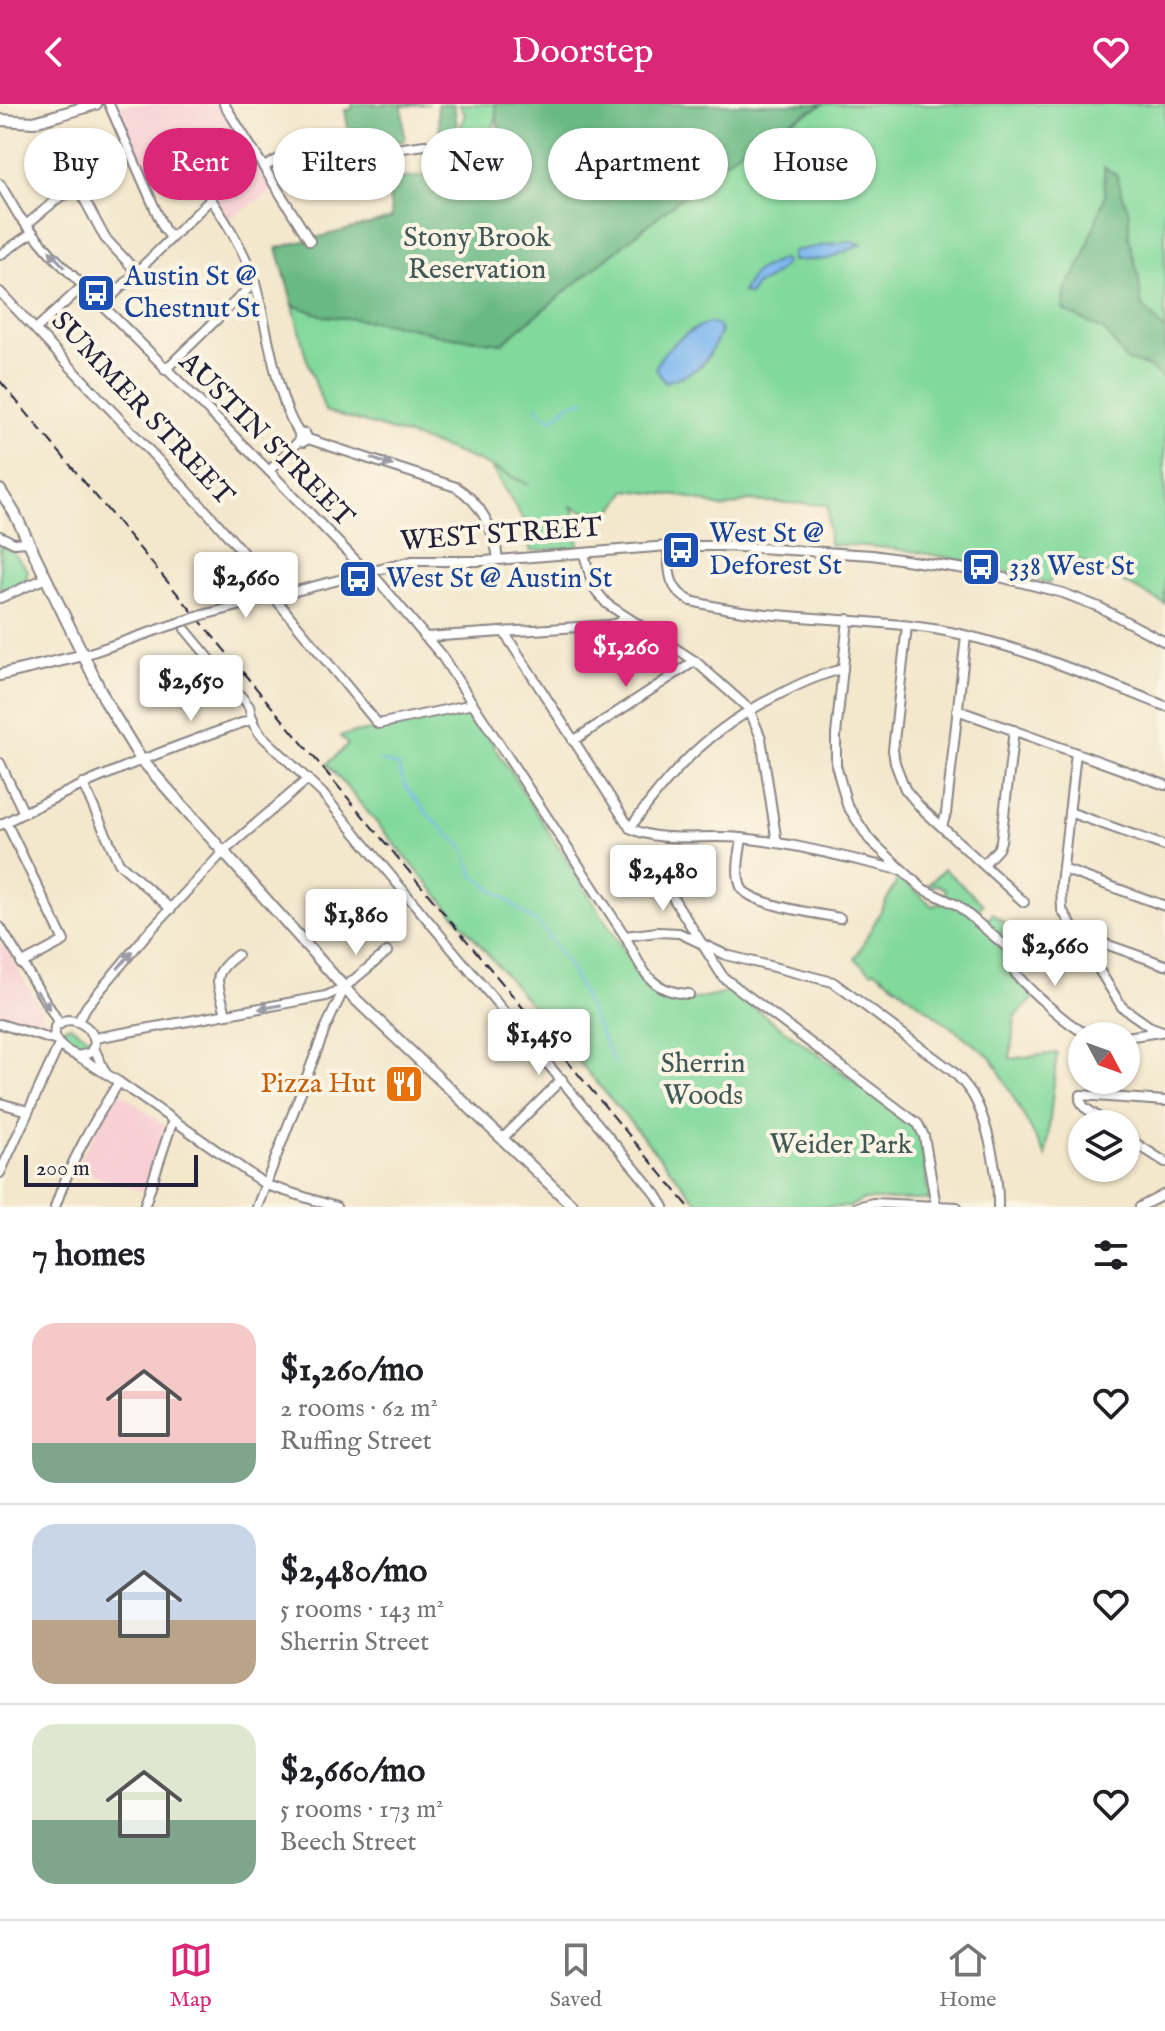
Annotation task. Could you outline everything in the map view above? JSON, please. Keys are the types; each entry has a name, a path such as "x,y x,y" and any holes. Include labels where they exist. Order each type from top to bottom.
{"main road":[{"path":"0,120 34,122 96,104"},
{"path":"0,490 29,542 123,734 140,758 380,1024 574,1207"},
{"name":"WEST STREET","path":"0,675 84,655"}],"street":[{"path":"109,104 164,229 171,237"},
{"path":"224,104 310,241"},
{"path":"264,167 295,150 366,153 421,146"},
{"name":"AUSTIN STREET","path":"0,184 29,228 102,306 379,581 445,660 625,936 644,971 657,987 671,993 689,994"},
{"path":"0,255 61,196 76,192 82,195 105,238 136,271"},
{"path":"102,306 210,200 246,259 255,282 287,407 303,438 456,487 469,495 495,537 498,560"},
{"path":"165,370 255,282"},
{"path":"37,328 83,286"},
{"name":"SUMMER STREET","path":"0,292 210,515 378,724 473,704"},
{"path":"269,471 303,438"},
{"path":"0,536 14,543 29,542"},
{"path":"668,546 670,581 683,597 691,601 747,613 848,619 966,636 1022,650 1165,706"},
{"name":"WEST STREET","path":"84,655 203,615 412,561 498,560 668,546 723,546 872,555 944,565 1063,593 1099,607 1165,642"},
{"path":"584,554 593,587 607,604 695,661 749,709 761,738 777,843"},
{"path":"0,598 46,578"},
{"path":"425,637 609,625 626,617"},
{"path":"848,619 836,735 840,782 847,805 857,823 902,870 925,890 961,908 1009,949 1017,975 1068,1022"},
{"path":"907,626 893,750 905,789 1024,902"},
{"path":"185,629 247,703 257,730 265,740 308,779 562,1079 664,1207"},
{"path":"504,632 630,828 644,835 742,838 777,843 902,870"},
{"path":"942,826 946,814 966,636"},
{"path":"573,741 695,661"},
{"path":"630,828 661,786 696,748 749,709 822,674 843,669"},
{"path":"957,710 1165,785"},
{"path":"21,964 64,941 3,824 140,758 253,719"},
{"path":"984,864 1001,841 1014,730"},
{"path":"1076,753 1060,901 1062,910 1122,1007 1149,1026 1165,1032"},
{"path":"0,763 24,813"},
{"path":"78,1021 87,1006 223,852 308,779"},
{"path":"83,784 119,863 171,909"},
{"path":"1069,812 1165,846"},
{"path":"742,838 738,867 740,885 745,894 768,903 840,918"},
{"path":"653,866 726,980 918,1124 924,1136 936,1206"},
{"path":"1063,869 1165,906"},
{"path":"0,927 57,1025 58,1043 0,1173"},
{"path":"625,936 667,931 679,933 726,955 833,982 965,1083 978,1105 990,1149 998,1207"},
{"path":"1079,935 1165,965"},
{"path":"95,1038 326,996 345,987 387,952"},
{"path":"226,1014 217,976 219,969 237,955"},
{"path":"257,1207 345,987"},
{"path":"326,996 335,1007"},
{"path":"29,1032 67,1020 78,1021 95,1038 94,1048 106,1073"},
{"path":"0,1024 58,1043 266,1185 336,1207"},
{"path":"1140,1035 1165,1032"},
{"path":"78,1056 86,1055 94,1048"},
{"path":"502,1139 562,1079"},
{"path":"55,1207 70,1168 93,1123 119,1082"},
{"path":"1088,1110 1084,1107 1081,1095 1165,1101"},
{"path":"0,1103 28,1111"},
{"path":"144,1207 173,1120"},
{"path":"1140,1146 1165,1162"},
{"path":"1140,1207 1165,1194"},
{"path":"857,1207 873,1203 957,1207"}],"shaded area":[{"path":"124,104 219,104 234,128 143,128 143,166 118,107"},
{"path":"257,165 273,191 228,219 216,200 257,200"},
{"path":"0,939 41,1009 43,1016 39,1023 30,1025 0,1017"},
{"path":"122,1093 165,1126 143,1191 74,1169 117,1094"}],"green space":[{"name":"Stony Brook Reservation","path":"352,104 430,104 402,106 404,128 348,128 345,110 352,109"},
{"path":"437,104 454,104 457,128 439,128"},
{"path":"459,104 495,104 494,127 461,128 465,114"},
{"name":"Stony Brook Reservation","path":"495,104 824,104 777,128 744,128 744,147 728,160 728,128 548,128 548,200 678,200 502,343 324,316 293,305 277,248 392,218 390,200 405,200 405,178 421,176 421,200 532,200 532,128 498,128"},
{"path":"824,104 1165,104 1165,604 1087,563 1060,553 1049,584 913,551 829,545 828,505 748,501 724,508 686,497 627,490 614,509 590,513 570,506 574,509 579,547 530,551 529,529 491,467 529,485 505,473 480,462 455,452 325,411 305,354 293,305 324,316 502,343 678,200 728,200 728,160 744,147 744,200 876,200 876,128 777,128"},
{"path":"1104,167 1116,174 1129,213 1129,237 1139,279 1141,304 1165,331 1165,380 1147,366 1127,361 1105,331 1063,310 1066,288 1082,262 1105,195"},
{"path":"0,545 12,551 28,570 26,582 10,590 0,588"},
{"name":"Sherrin Woods","path":"472,711 625,952 652,987 669,996 694,999 731,991 910,1122 921,1137 929,1200 862,1200 849,1207 702,1207 327,764 348,745 340,736"},
{"path":"944,869 983,904 974,915 984,924 993,913 1023,939 1022,948 1008,940 1000,945 1015,980 1034,998 1015,1017 1010,1059 1057,1053 1046,1157 992,1058 875,970 872,972 855,959 899,877 933,906 945,902 946,890 939,885 927,886"},
{"path":"70,1025 87,1037 90,1043 86,1049 78,1049 61,1036 62,1028"}],"water":[{"path":"851,241 862,244 828,259 792,261 792,251"},
{"path":"782,259 786,262 773,276 757,284 749,295 742,292 755,272"},
{"path":"709,323 718,325 721,331 706,360 694,370 664,382 656,368 664,354 686,334"}],"waterway":[{"path":"537,407 546,416 554,418 569,404 583,401"},
{"path":"381,761 398,766 405,786 430,817 465,849 473,875 542,927 572,972 614,1062"}],"railway":[{"path":"0,381 689,1207"}],"place":[{"name":"Austin St @ Chestnut St","path":"96,293"},
{"name":"West St @ Deforest St","path":"681,550"},
{"name":"338 West St","path":"981,567"},
{"name":"West St @ Austin St","path":"358,579"},
{"name":"Pizza Hut","path":"404,1084"}],"park label":[{"name":"Weider Park","path":"841,1145"}]}
